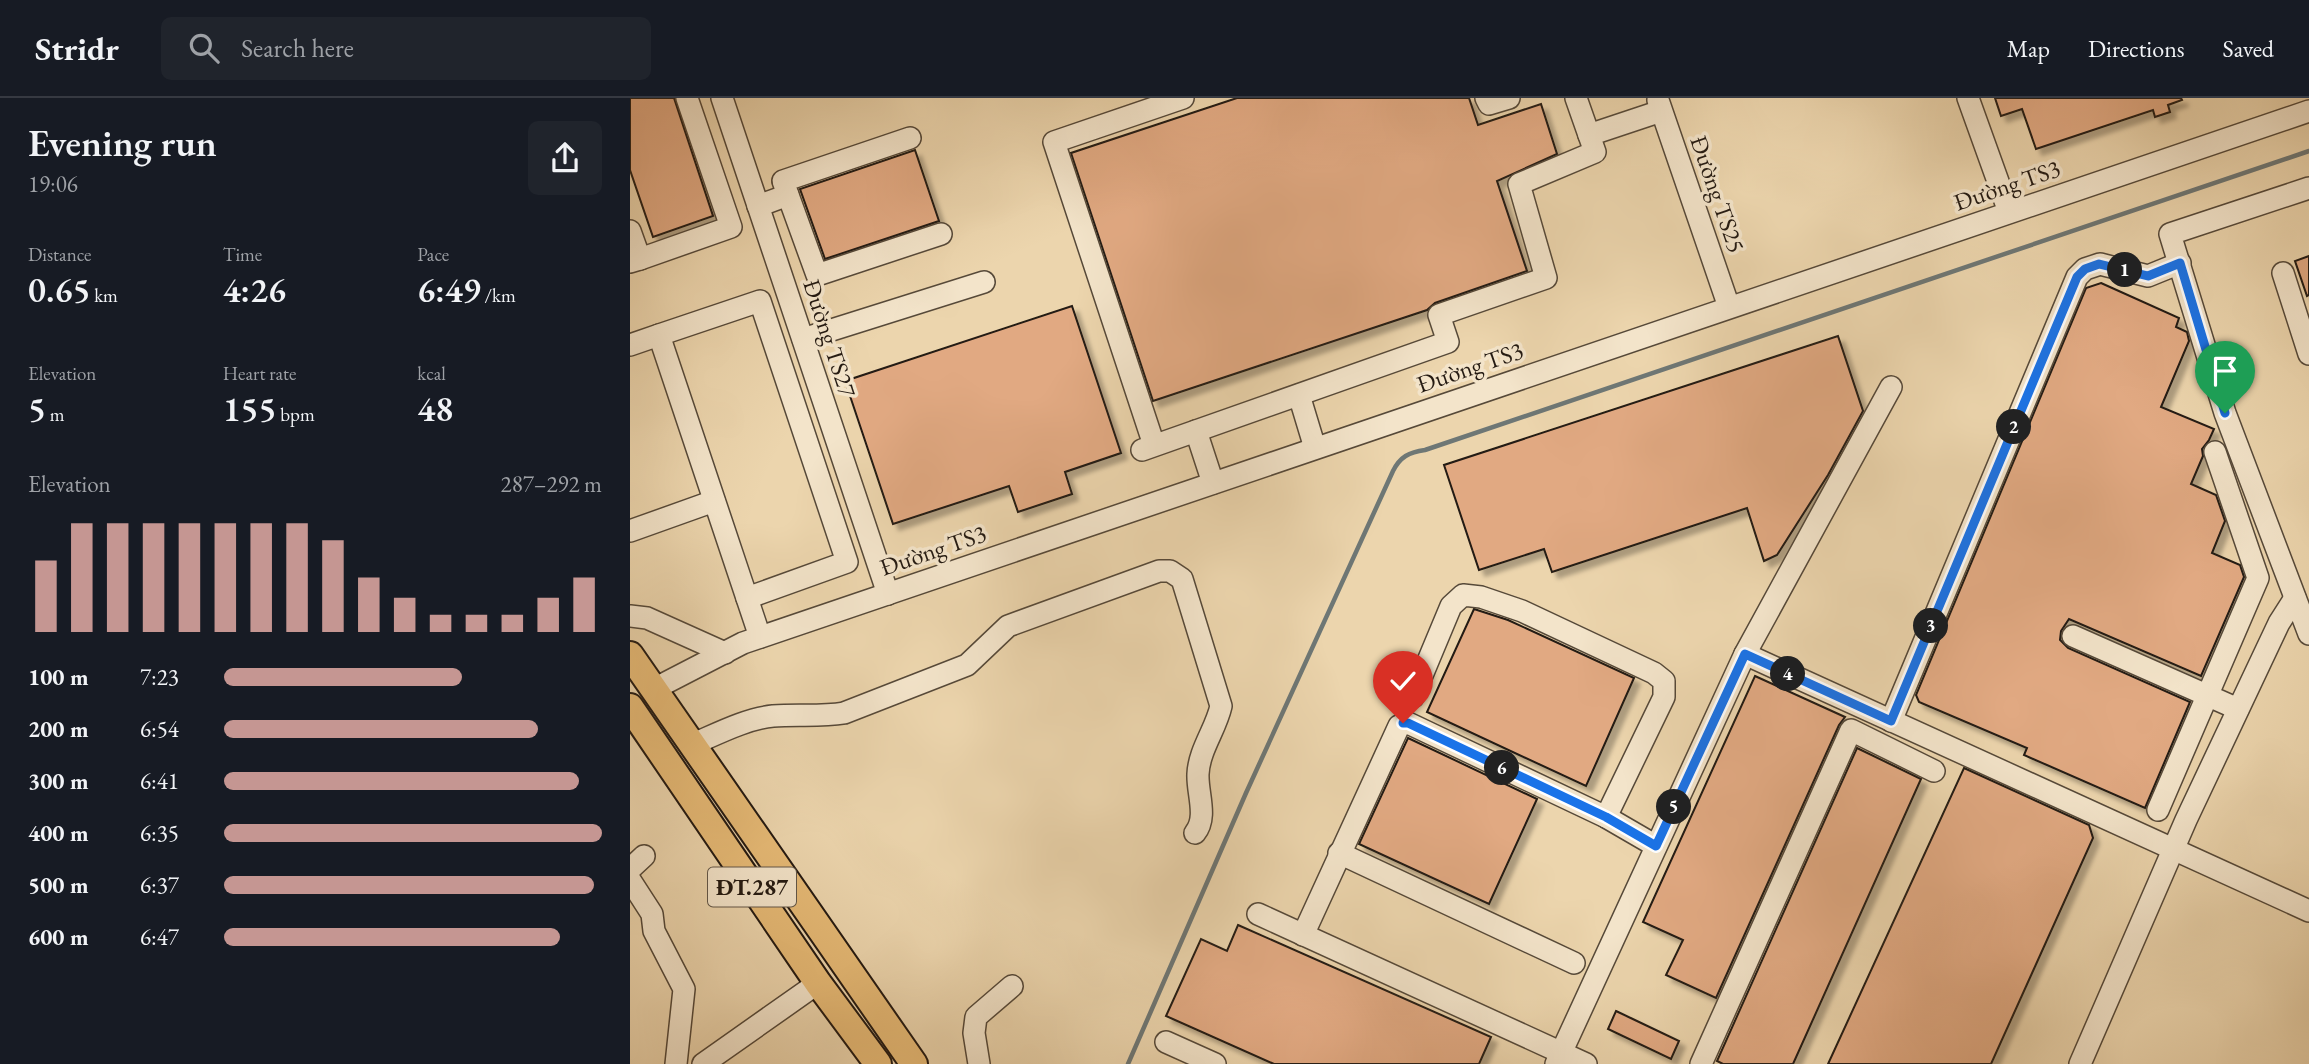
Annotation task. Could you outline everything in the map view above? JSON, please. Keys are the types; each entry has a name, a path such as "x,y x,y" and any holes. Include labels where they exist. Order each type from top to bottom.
{"main road":[{"name":"ĐT.287","path":"630,655 914,1064"},
{"path":"630,706 654,690"},
{"name":"ĐT.287","path":"630,706 818,983 878,1064"}],"street":[{"path":"630,231 635,260 731,227 687,98"},
{"name":"Đường TS27","path":"722,98 888,594"},
{"path":"1183,98 1054,142 1148,448 1448,342 1439,316 1546,278 1519,184 1595,152 1576,98"},
{"path":"1486,98 1489,104 1509,98"},
{"path":"1968,98 2009,212"},
{"path":"1589,135 1659,105"},
{"name":"Đường TS25","path":"1659,105 1729,307"},
{"name":"Đường TS3","path":"654,690 760,637 2309,111"},
{"path":"910,138 783,181 817,275 941,234"},
{"path":"2309,188 2170,234 2225,413 2309,634"},
{"path":"758,206 788,195"},
{"path":"1891,721 2077,277 2085,269 2099,264 2148,276 2180,263"},
{"path":"2283,273 2309,354"},
{"path":"803,339 984,282"},
{"path":"630,345 760,301 847,562 747,598"},
{"path":"659,335 760,637"},
{"path":"1558,1058 1745,654 1891,387"},
{"path":"1299,395 1315,448"},
{"path":"1196,431 1213,483"},
{"path":"2158,810 2258,578 2215,452"},
{"path":"630,531 714,501"},
{"path":"691,745 755,719 774,716 823,717 844,713 967,665 1008,626 1160,571 1171,571 1182,579 1221,706 1198,772 1202,818 1195,833"},
{"path":"1413,697 1451,606 1463,595 1481,597 1522,611 1654,673 1664,681 1664,697 1606,817"},
{"path":"2080,1064 2173,850 2278,623 2295,597"},
{"path":"630,615 655,621 725,653"},
{"path":"2073,636 2238,709"},
{"path":"1745,654 2309,911"},
{"path":"1303,935 1339,853 1399,726 1403,723 1408,723 1606,817 1656,846"},
{"path":"1701,1064 1850,730 1934,771"},
{"path":"1339,853 1574,963"},
{"path":"630,880 652,914 654,931 684,989 676,1064"},
{"path":"1258,914 1558,1058 1586,1064"},
{"path":"703,1064 818,983"},
{"path":"979,1064 974,1033 976,1017 1012,986"},
{"path":"1166,1042 1215,1064"}],"building":[{"path":"630,98 674,98 713,216 653,237 630,170"},
{"path":"1237,98 1469,98 1478,125 1541,104 1557,154 1497,181 1527,271 1435,303 1427,310 1153,401 1071,153"},
{"path":"1995,98 2182,100 2168,105 2170,112 2155,117 2153,110 2036,149 2022,109 2001,116"},
{"path":"915,150 939,221 825,259 800,189"},
{"path":"2309,256 2309,295 2307,296 2295,261"},
{"path":"2101,283 2179,318 2176,327 2187,332 2189,341 2161,407 2214,429 2202,449 2203,456 2191,484 2216,495 2225,521 2212,553 2240,565 2244,577 2201,676 2069,619 2061,631 2060,640 2068,648 2190,702 2145,808 2024,755 2027,748 1919,702 1916,695 2086,288"},
{"path":"1072,306 1121,453 1065,472 1072,494 1018,512 1009,486 893,524 845,381"},
{"path":"1838,336 1863,411 1828,475 1777,555 1764,561 1747,508 1552,572 1544,549 1479,570 1444,465"},
{"path":"1474,609 1508,620 1634,678 1586,786 1427,712"},
{"path":"1755,676 1845,717 1839,725 1716,998 1666,975 1683,940 1643,922"},
{"path":"1408,738 1537,799 1489,904 1359,844"},
{"path":"1857,748 1921,779 1793,1064 1723,1064 1717,1061"},
{"path":"1964,768 2089,825 2093,838 1991,1064 1828,1064"},
{"path":"1238,925 1491,1037 1479,1064 1274,1064 1166,1016 1201,939 1227,951"},
{"path":"1616,1011 1679,1041 1671,1059 1608,1029"}],"waterway":[{"path":"1128,1064 1246,793 1393,471 1402,459 1414,452 2309,151"}],"route":[{"path":"1403,723 1408,723 1606,817 1656,846 1745,654 1891,721 2077,277 2085,269 2099,264 2148,276 2180,263 2225,413"}]}
